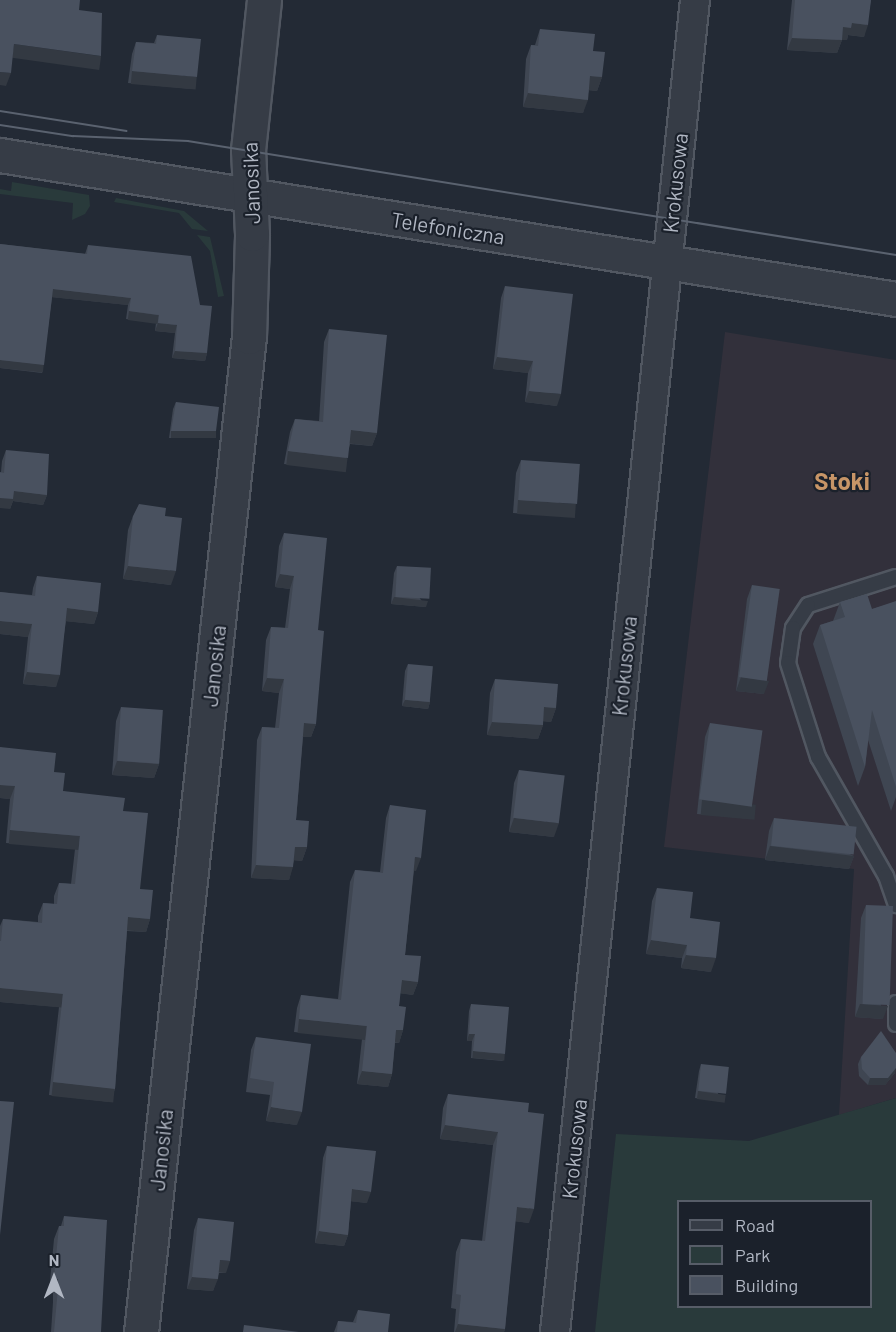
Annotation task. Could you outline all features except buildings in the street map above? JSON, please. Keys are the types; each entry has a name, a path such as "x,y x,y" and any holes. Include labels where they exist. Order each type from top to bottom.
{"street":[{"name":"Janosika","path":"141,1332 245,380 252,285 248,150 264,0"},
{"name":"Krokusowa","path":"555,1332 695,0"},
{"name":"Telefoniczna","path":"0,155 896,299"}],"lane":[{"path":"896,577 808,605 793,628 788,663 818,757 886,876 896,905"},
{"path":"896,1003 896,1024"}],"shaded area":[{"path":"725,332 896,360 896,1098 839,1115 854,869 664,847"}],"green space":[{"path":"12,182 89,195 90,206 85,214 72,220 73,203 0,194 0,189 11,191"},
{"path":"116,198 184,211 208,231 192,229 179,213 114,202"},
{"path":"197,235 210,237 224,296 218,297 210,251"},
{"path":"896,1098 896,1332 595,1332 616,1134 749,1141"}],"tram line":[{"path":"0,111 126,131"},
{"path":"0,125 73,136 188,141 896,255"}],"district":[{"name":"Stoki","path":"842,481"}]}
